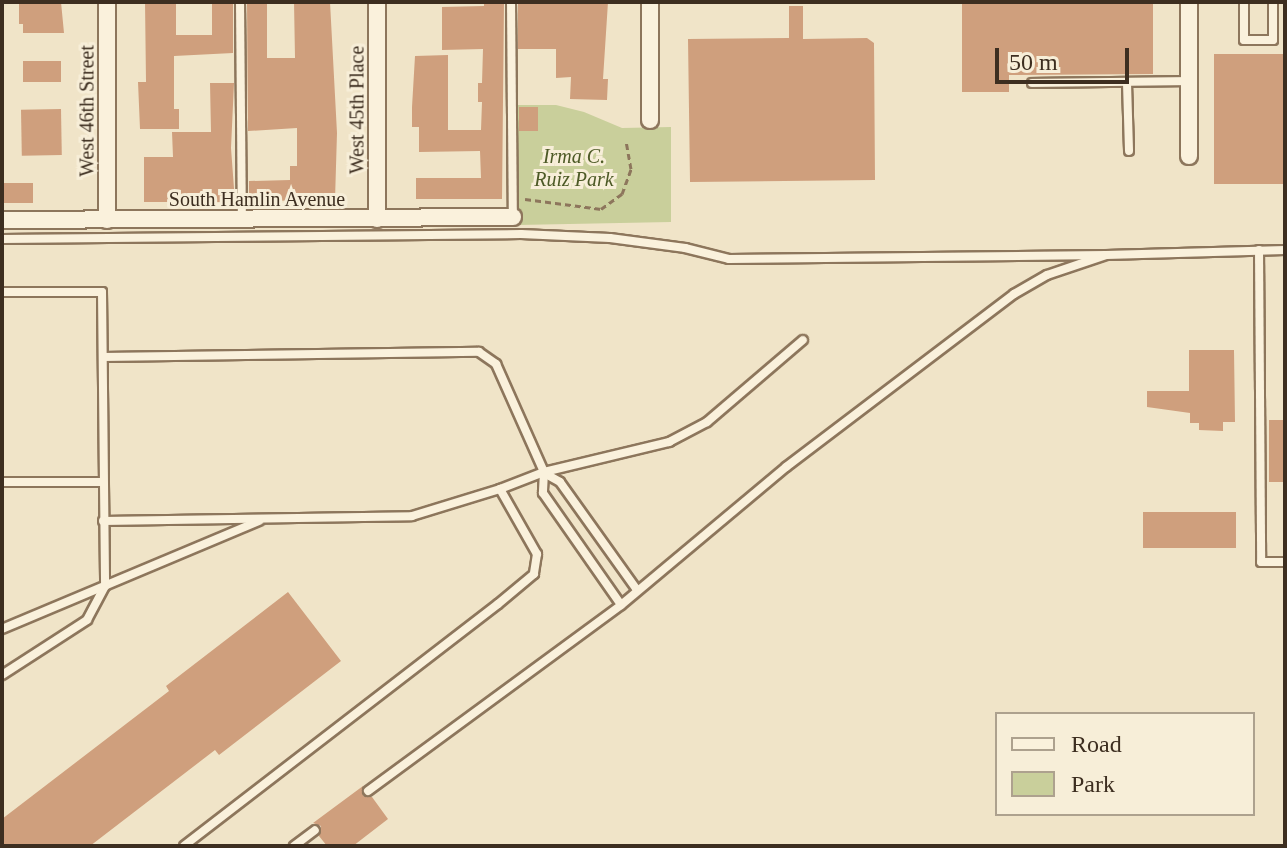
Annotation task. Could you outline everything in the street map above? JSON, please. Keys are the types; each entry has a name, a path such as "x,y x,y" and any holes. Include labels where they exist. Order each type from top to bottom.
{"street":[{"name":"West 46th Street","path":"107,2 107,220"},
{"name":"West 45th Place","path":"377,2 377,219"},
{"path":"650,2 650,120"},
{"path":"1189,2 1189,156"},
{"name":"South Hamlin Avenue","path":"2,220 513,217"}],"lane":[{"path":"240,2 242,219"},
{"path":"511,2 513,217"},
{"path":"1244,2 1244,40 1273,40 1273,2"},
{"path":"1032,83 1189,81"},
{"path":"1127,83 1129,151"},
{"path":"2,239 521,234 610,238 685,248 729,259 1285,250"},
{"path":"1259,250 1261,562 1285,562"},
{"path":"368,791 621,605 786,467 1014,294 1047,275 1106,255"},
{"path":"2,292 102,292 105,586 87,620 2,675"},
{"path":"103,521 412,516 544,472 669,442 707,422 803,340"},
{"path":"103,357 479,352 496,364 544,472 543,493 621,605"},
{"path":"544,472 560,482 637,590"},
{"path":"2,482 103,482"},
{"path":"184,846 534,574 537,554 500,489"},
{"path":"2,629 265,518"},
{"path":"294,846 315,830"}],"path":[{"path":"513,199 601,209 622,194 631,169 626,141"}],"green space":[{"name":"Irma C. Ruiz Park","path":"518,105 556,105 584,112 622,128 671,127 671,222 518,225"}],"building":[{"path":"19,2 61,2 64,33 23,33 23,24 19,24"},
{"path":"145,2 176,2 176,35 212,35 212,2 233,2 233,53 174,56 174,109 179,109 179,129 140,129 138,82 146,82"},
{"path":"247,2 267,2 267,58 295,58 294,2 330,2 337,133 335,200 249,201 249,181 290,180 290,166 297,166 297,128 248,131"},
{"path":"484,2 504,2 502,199 416,199 416,178 481,178 480,151 419,152 419,127 412,127 412,107 415,56 448,55 448,130 481,130 482,102 478,102 478,83 482,83 483,49 442,50 442,7 484,6"},
{"path":"518,2 608,2 603,79 608,79 607,100 570,99 571,77 556,78 556,49 518,49"},
{"path":"962,2 1153,2 1153,74 1009,75 1009,92 962,92"},
{"path":"789,6 803,6 803,39 867,38 874,43 875,180 690,182 688,39 789,38"},
{"path":"1214,54 1285,54 1285,184 1214,184"},
{"path":"23,61 61,61 61,82 23,82"},
{"path":"210,83 234,83 231,148 235,202 144,202 144,157 173,157 172,132 211,132"},
{"path":"519,107 538,107 538,131 519,131"},
{"path":"61,109 62,155 22,156 21,110"},
{"path":"2,183 33,183 33,203 2,203"},
{"path":"1189,350 1234,350 1235,422 1223,422 1223,431 1199,430 1199,423 1190,423 1190,413 1147,407 1147,391 1189,391"},
{"path":"1269,420 1285,420 1285,482 1269,482"},
{"path":"1143,512 1236,512 1236,548 1143,548"},
{"path":"288,592 341,661 219,755 215,750 90,846 2,846 2,819 169,691 166,686"},
{"path":"363,786 363,796 372,797 388,819 353,846 327,846 319,836 321,826 313,823"}]}
